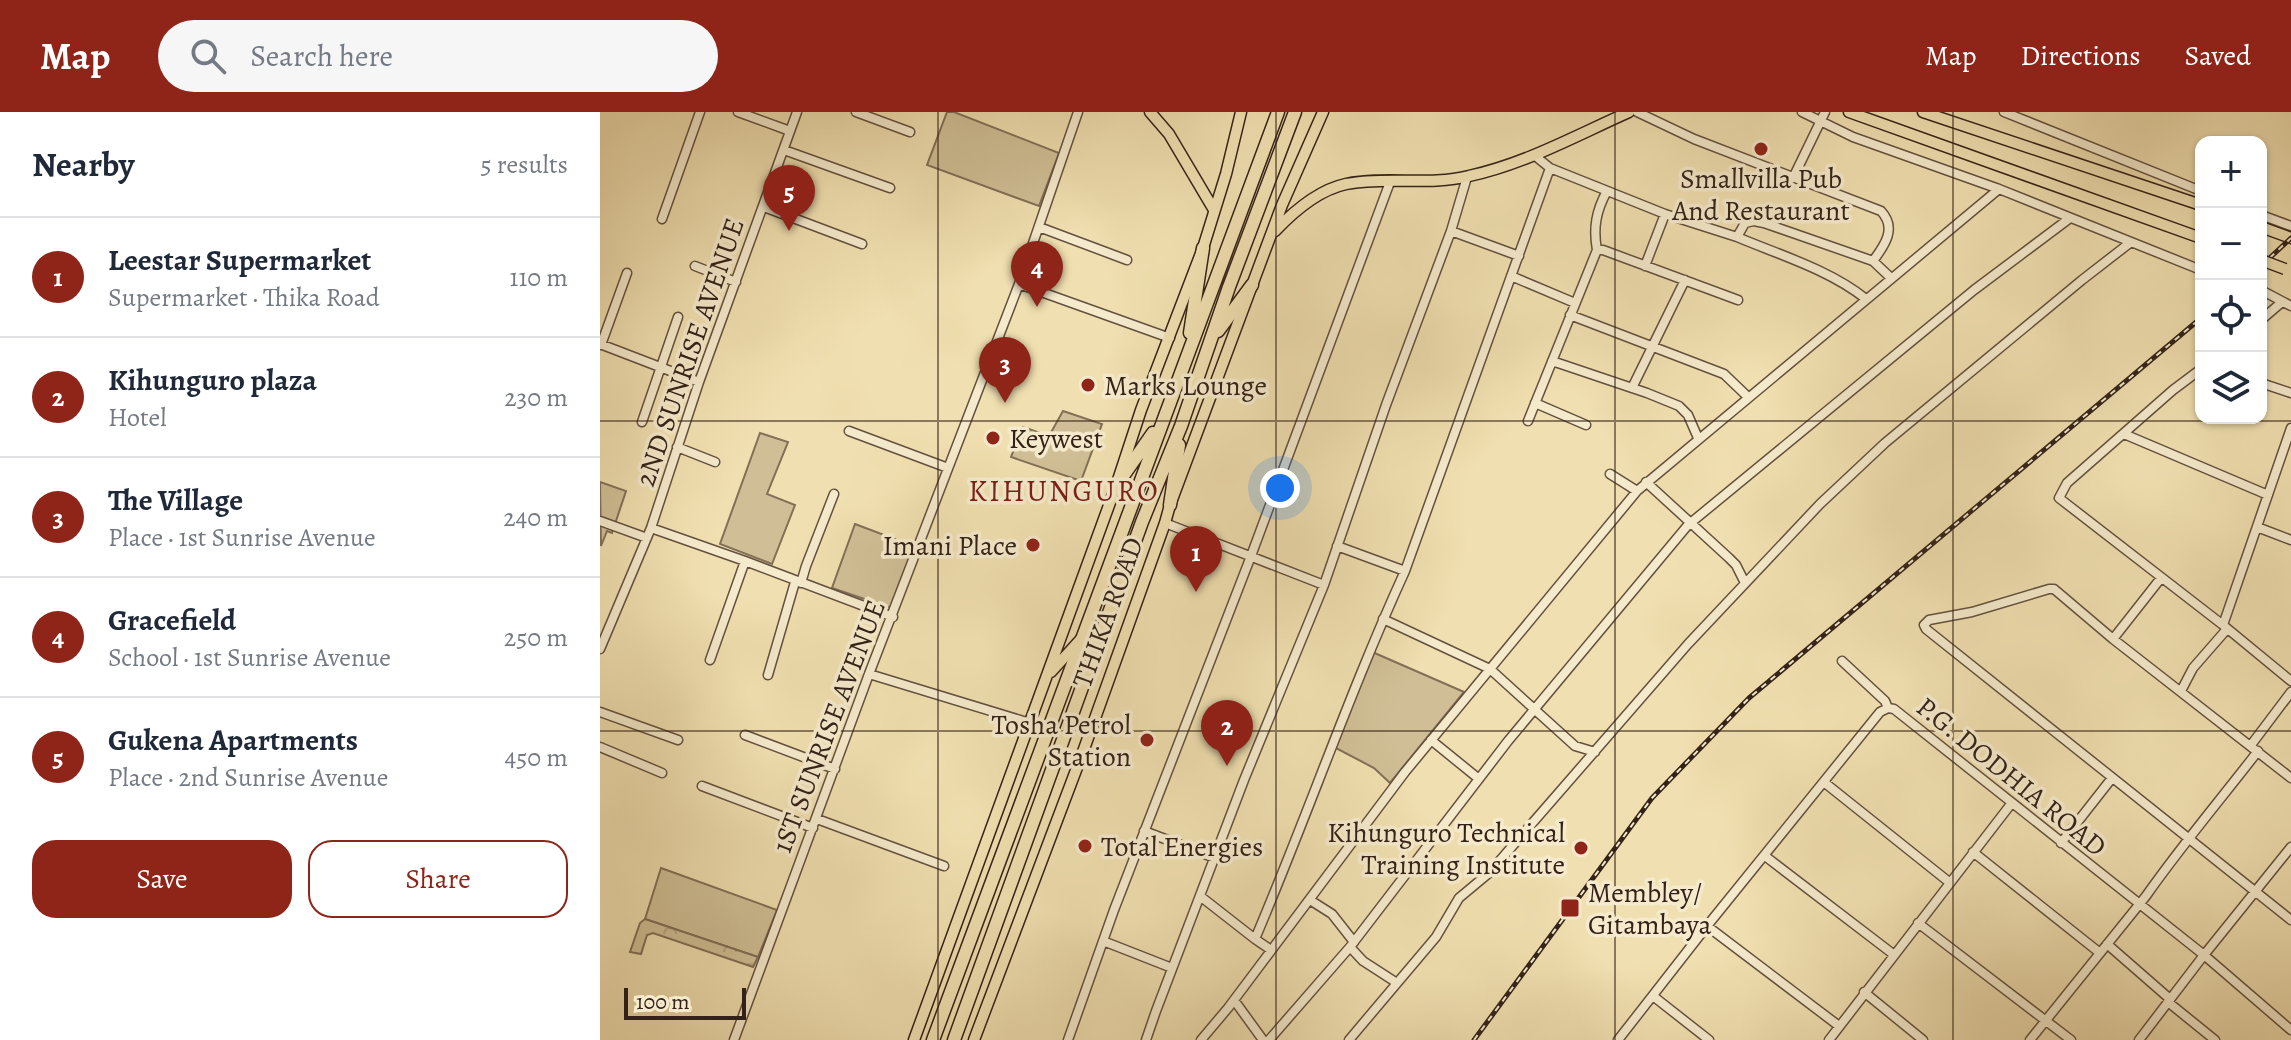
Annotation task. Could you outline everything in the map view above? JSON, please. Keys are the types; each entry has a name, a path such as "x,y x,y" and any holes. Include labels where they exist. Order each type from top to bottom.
{"highway":[{"name":"THIKA ROAD","path":"933,1040 1278,112"},
{"name":"THIKA ROAD","path":"954,1040 1295,112"},
{"path":"1187,353 1203,248"},
{"path":"1213,338 1252,285"},
{"path":"1116,486 1163,418"},
{"path":"1170,505 1181,426"}],"main road":[{"path":"1150,112 1169,134 1214,210"},
{"name":"THIKA ROAD","path":"914,1040 1141,410 1203,248 1241,112"},
{"name":"THIKA ROAD","path":"974,1040 1084,749 1170,505 1282,205 1323,112"},
{"path":"1271,236 1294,212 1325,192 1346,184 1467,177 1534,155 1629,112"},
{"path":"1849,112 2195,236"},
{"path":"1923,112 2195,203"},
{"path":"2267,229 2291,238"},
{"path":"2267,262 2288,270"},
{"path":"1047,676 1080,640"}],"street":[{"path":"662,219 700,112"},
{"path":"738,112 752,114 790,131"},
{"name":"2ND SUNRISE AVENUE","path":"600,649 649,533 699,382 797,112"},
{"path":"856,112 910,132"},
{"name":"1ST SUNRISE AVENUE","path":"734,1040 869,674 1019,284 1078,112"},
{"path":"1637,112 1694,139 1878,209 1885,215 1889,230 1887,241 1873,261"},
{"path":"1802,112 1823,116 1853,137 1999,189 2195,268"},
{"path":"2004,112 2195,189"},
{"path":"1793,178 1823,116"},
{"path":"784,150 890,188"},
{"path":"1534,155 1550,168 1665,214 1737,237 1834,279 1866,299"},
{"path":"1255,939 1405,571 1550,168"},
{"path":"1146,1040 1277,698 1324,585 1386,405 1451,231 1467,177"},
{"path":"1068,1040 1390,182"},
{"path":"1201,1040 1310,900 1372,814 1637,491 1999,189"},
{"path":"1528,421 1597,250 1594,226 1607,191"},
{"path":"764,207 862,244"},
{"path":"1645,266 1665,214"},
{"path":"2267,217 2291,226"},
{"path":"1234,1000 1266,1040 1352,945 1534,710 1691,523 1974,290 2070,218"},
{"path":"1737,237 1745,223 1754,221 1873,261 1891,278"},
{"path":"1039,227 1127,260"},
{"path":"1451,231 1519,256"},
{"path":"1349,1040 1436,937 1459,898 1489,873 1688,644 1820,504 1885,443 2131,242"},
{"path":"1597,250 1738,300"},
{"path":"695,266 736,282"},
{"path":"627,273 601,344 699,382"},
{"path":"1511,276 1575,303"},
{"path":"1632,388 1685,280"},
{"path":"1019,284 1170,338"},
{"path":"2267,293 2287,304"},
{"path":"2267,316 2287,304"},
{"path":"1570,315 1724,374 1748,397"},
{"path":"642,422 678,317"},
{"path":"1552,361 1679,406 1688,415 1698,438"},
{"path":"2195,374 2067,483 2059,498 2291,681"},
{"path":"2267,385 2291,393"},
{"path":"1535,403 1586,425"},
{"path":"2181,691 2193,668 2225,627 2291,428"},
{"path":"849,431 948,468"},
{"path":"2124,434 2268,495"},
{"path":"677,447 715,462"},
{"path":"1610,474 1637,491"},
{"path":"1646,482 1729,558 1745,583"},
{"path":"768,675 798,582 834,494"},
{"path":"600,521 745,561 893,617"},
{"path":"1165,523 1324,585"},
{"path":"2257,527 2291,540"},
{"path":"1337,546 1405,571"},
{"path":"710,660 745,561"},
{"path":"2113,639 2161,578"},
{"path":"2291,778 2054,589 1972,612 1929,620 1924,625 1987,680 2291,920"},
{"path":"1383,619 1490,669 1575,746 1595,752"},
{"path":"1842,661 1885,701 1888,708"},
{"path":"869,674 1030,723"},
{"path":"2030,1040 2190,840 2291,692"},
{"name":"P.G. DODHIA ROAD","path":"1618,1040 1880,712 1888,708 1894,709 2139,903 2291,1030"},
{"path":"600,712 678,740"},
{"path":"745,735 835,769"},
{"path":"1431,740 1479,779"},
{"path":"600,747 662,773"},
{"path":"2061,843 2112,778"},
{"path":"1825,783 1949,882"},
{"path":"702,786 944,866"},
{"path":"1829,1040 2011,804"},
{"path":"1144,831 1215,858"},
{"path":"2139,1040 2291,847"},
{"path":"1973,852 2100,953"},
{"path":"1765,856 1893,954"},
{"path":"1200,896 1271,950"},
{"path":"1310,900 1332,914 1363,961 1397,983"},
{"path":"1918,923 2071,1040"},
{"path":"1707,926 1839,1026"},
{"path":"1103,941 1172,968"},
{"path":"2107,944 2215,1040"},
{"path":"1864,992 1923,1040"},
{"path":"1653,996 1709,1040"}],"green space":[{"path":"947,112 954,112 1059,153 1039,206 927,165"},
{"path":"1063,411 1102,424 1081,481 1011,457 1023,427 1049,436"},
{"path":"760,433 788,442 767,494 795,505 772,564 720,544"},
{"path":"600,482 626,491 612,533 607,531 601,546"},
{"path":"855,524 916,547 891,608 832,588"},
{"path":"1370,651 1464,692 1390,783 1374,768 1332,746"},
{"path":"661,868 777,910 758,957 645,919"},
{"path":"645,919 758,957 753,967 653,933 647,935 641,954 630,952 640,923"}],"railway":[{"path":"2267,260 2291,238"},
{"path":"1474,1040 1652,798 1749,698 2195,323"}],"place":[{"name":"Smallvilla Pub And Restaurant","path":"1761,149"},
{"name":"Gukena Apartments","path":"789,231"},
{"name":"Gracefield","path":"1037,307"},
{"name":"Marks Lounge","path":"1088,385"},
{"name":"The Village","path":"1005,403"},
{"name":"Keywest","path":"993,438"},
{"name":"Imani Place","path":"1033,545"},
{"name":"Leestar Supermarket","path":"1196,592"},
{"name":"Tosha Petrol Station","path":"1147,740"},
{"name":"Kihunguro plaza","path":"1227,766"},
{"name":"Total Energies","path":"1085,846"},
{"name":"Kihunguro Technical Training Institute","path":"1581,848"},
{"name":"Membley/ Gitambaya","path":"1570,908"}],"district":[{"name":"KIHUNGURO","path":"1064,491"}]}
